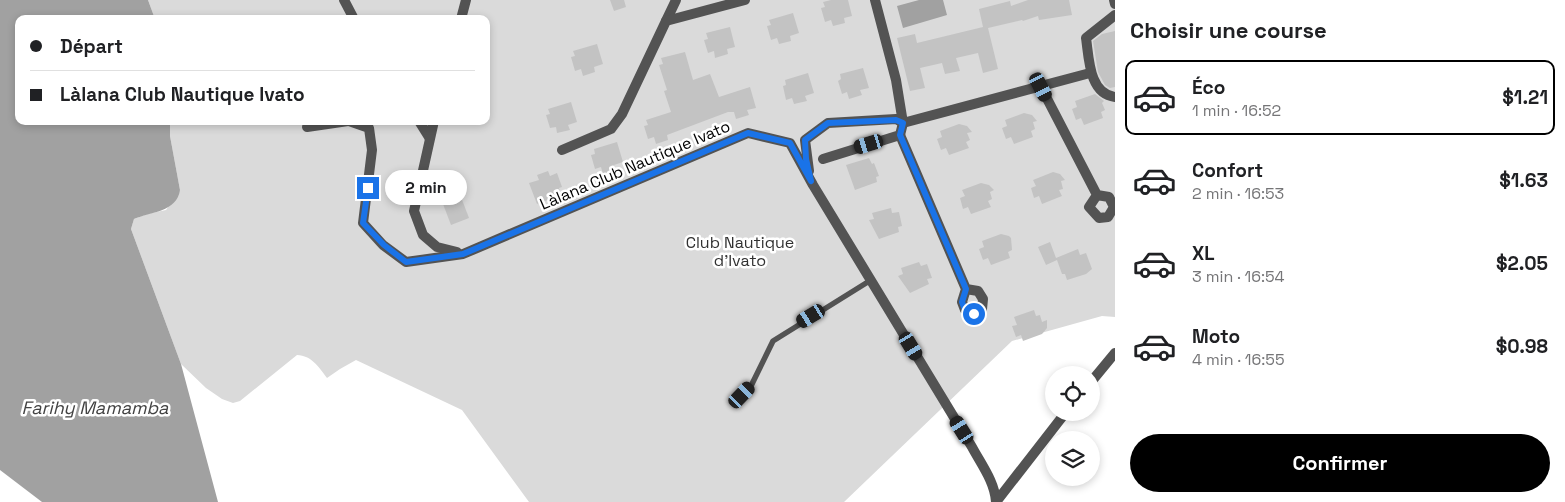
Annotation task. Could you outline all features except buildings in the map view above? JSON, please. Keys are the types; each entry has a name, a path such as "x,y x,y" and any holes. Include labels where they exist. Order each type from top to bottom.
{"street":[{"path":"344,0 352,15"},
{"path":"462,15 466,0"},
{"path":"562,150 611,129 622,114 676,0"},
{"path":"666,21 744,0"},
{"path":"875,0 896,80 903,123 900,135 966,289"},
{"path":"1114,0 1115,4"},
{"path":"1115,15 1086,38 1090,73 1101,90 1115,96"},
{"path":"811,181 806,159 805,140 828,123 868,120 896,120 903,123 1090,73"},
{"path":"1041,87 1097,195"},
{"name":"Làlana Club Nautique Ivato","path":"307,127 321,125"},
{"name":"Làlana Club Nautique Ivato","path":"360,125 369,128 372,150 363,223 384,245 406,262 463,254 748,133 790,143 811,181 972,447 992,484 996,502"},
{"path":"422,125 430,137"},
{"path":"433,125 414,211 423,235 438,247 463,254"},
{"path":"824,159 900,135"},
{"path":"1100,371 1115,353"},
{"path":"996,502 1059,421"}],"lane":[{"path":"742,395 751,386 773,341 871,280"}],"green space":[{"name":"Club Nautique d'Ivato","path":"148,0 1115,0 1115,317 1102,316 1012,341 844,502 529,502 462,410 356,360 327,378 311,360 297,355 240,401 233,403 222,399 206,388 181,364 131,229 134,219 166,210 180,190 170,136 170,125 490,125 490,15 154,15"}],"water":[{"name":"Farihy Mamamba","path":"0,0 148,0 154,15 15,15 15,125 170,125 170,136 180,190 178,197 174,203 162,210 134,219 131,229 181,364 218,502 42,502 0,470"},
{"path":"919,0 943,0 947,15 903,28 897,6"}],"route":[{"path":"368,188 363,223 384,245 406,262 463,254 748,133 790,143 811,181 806,159 805,140 819,128 828,123 896,120 903,123 900,135 966,289 962,302 965,310 974,314"}]}
